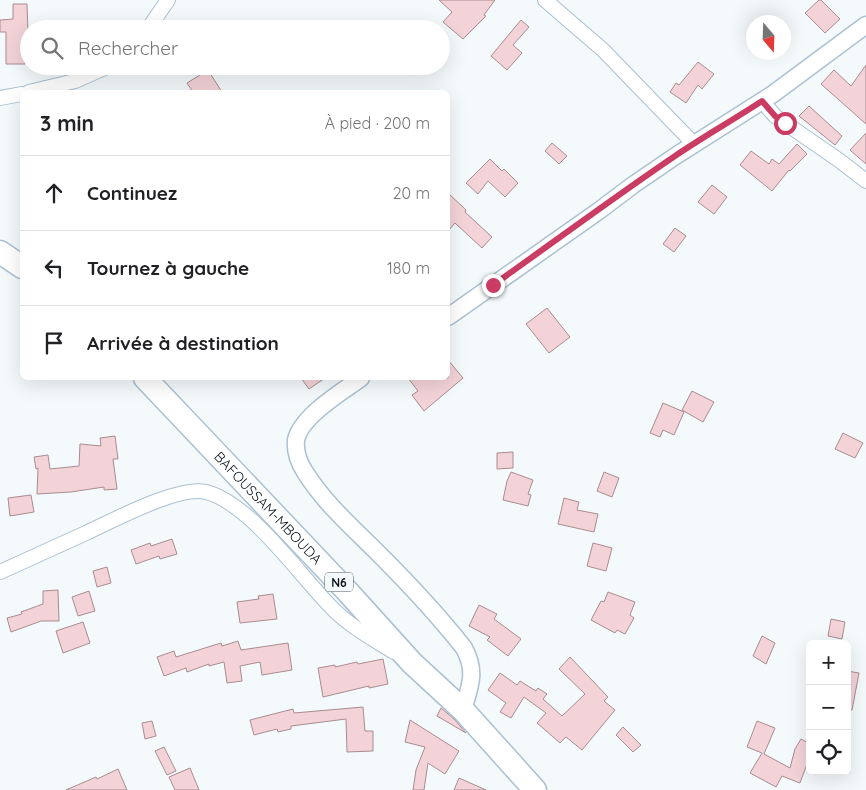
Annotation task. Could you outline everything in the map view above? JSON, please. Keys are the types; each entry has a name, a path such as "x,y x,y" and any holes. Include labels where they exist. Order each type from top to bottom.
{"highway":[{"path":"0,252 20,266"},
{"name":"BAFOUSSAM-MBOUDA","path":"146,380 347,590 412,663 463,710 535,790"}],"street":[{"path":"154,20 168,0"},
{"path":"546,0 603,50 694,144"},
{"path":"450,315 633,185 762,101 866,25"},
{"path":"37,90 75,81 89,75"},
{"path":"0,98 20,94"},
{"path":"762,101 775,116 866,181"},
{"path":"359,380 333,398 303,425 296,440 299,461 324,498 395,571 464,648 470,659 472,680 463,710"},
{"path":"0,572 154,501 187,493 205,491 247,514 333,609 355,628 412,663"}],"building":[{"path":"439,0 495,0 484,15 486,16 463,39 450,28 450,20 445,20 452,12"},
{"path":"819,0 840,19 825,33 805,13"},
{"path":"13,4 27,4 28,20 20,20 20,64 6,64 6,32 0,32 0,20 13,19"},
{"path":"521,20 529,27 513,45 522,53 507,70 491,56"},
{"path":"698,62 714,74 702,89 698,85 686,103 670,92 676,83 679,85"},
{"path":"866,65 866,124 821,84 834,70 851,86"},
{"path":"200,75 211,75 221,90 192,90 187,83"},
{"path":"809,106 842,136 835,145 799,116"},
{"path":"866,133 866,164 850,150"},
{"path":"552,143 567,156 559,164 545,151"},
{"path":"797,144 807,154 789,170 772,191 740,165 751,151 769,164 772,159 779,164"},
{"path":"490,159 502,171 504,169 518,183 505,197 488,181 478,194 466,183"},
{"path":"712,185 727,197 714,214 698,202"},
{"path":"450,195 492,237 482,248 455,223 450,229"},
{"path":"675,228 686,236 674,252 663,244"},
{"path":"547,308 570,337 549,353 526,324"},
{"path":"450,362 463,378 424,411 412,395 418,391 410,380 450,380"},
{"path":"302,380 322,380 309,389"},
{"path":"692,391 714,402 703,422 682,410"},
{"path":"663,403 684,412 674,435 663,430 660,437 650,433"},
{"path":"843,433 863,443 855,458 835,449"},
{"path":"115,436 118,459 113,459 117,489 104,490 104,487 71,492 37,494 38,468 36,469 34,457 48,455 50,469 79,466 80,444 101,446 100,438"},
{"path":"513,452 513,468 497,469 497,453"},
{"path":"511,472 533,480 528,494 531,495 528,506 503,500"},
{"path":"604,472 619,478 612,497 597,491"},
{"path":"31,495 34,512 10,516 8,498"},
{"path":"564,498 579,502 577,510 598,514 594,532 558,524"},
{"path":"172,539 177,554 160,559 159,556 136,564 131,550 150,543 151,546"},
{"path":"593,543 612,548 606,571 587,566"},
{"path":"107,567 111,583 97,587 93,571"},
{"path":"58,590 59,621 41,621 11,632 7,618 22,614 21,612 43,604 43,591"},
{"path":"89,591 95,611 78,616 72,597"},
{"path":"608,592 635,602 630,615 634,618 625,634 617,630 615,633 591,620 601,601 604,602"},
{"path":"273,594 277,619 240,623 237,602 259,599 258,596"},
{"path":"479,605 497,614 494,619 521,639 508,656 487,640 490,637 469,626"},
{"path":"831,619 845,622 842,639 828,636"},
{"path":"83,622 90,643 63,653 56,631"},
{"path":"762,636 775,643 766,664 753,656"},
{"path":"238,641 241,650 288,643 292,670 262,675 260,662 240,666 242,681 227,683 224,662 209,666 209,664 187,672 186,668 164,676 157,657 174,651 176,657 221,643 222,646"},
{"path":"570,657 608,697 604,701 615,710 582,750 566,737 560,743 537,723 546,713 524,697 511,718 500,712 506,703 488,690 500,673 517,685 520,681 536,691 538,688 547,694 543,699 562,716 585,694 559,669"},
{"path":"383,659 388,684 369,688 369,686 323,697 318,668 335,665 335,667 357,662 358,664"},
{"path":"851,672 859,673 851,710"},
{"path":"363,707 365,731 373,731 373,751 347,752 346,719 291,726 291,729 278,732 277,729 254,735 250,720 293,709 294,713"},
{"path":"441,708 454,719 466,733 437,716"},
{"path":"410,720 459,751 445,774 428,763 424,790 413,790 416,770 425,747 405,742"},
{"path":"152,721 156,736 145,739 142,723"},
{"path":"757,721 775,728 764,754 790,768 795,749 801,739 806,742 806,767 800,783 782,776 776,787 750,773 762,753 747,747"},
{"path":"623,727 641,745 633,752 616,735"},
{"path":"164,747 176,771 167,775 155,751"},
{"path":"190,768 199,790 175,790 169,777"},
{"path":"118,769 127,790 66,790 96,777 97,779"},
{"path":"459,778 486,790 454,790"}],"route":[{"path":"493,285 633,185 762,101 775,116 785,123"}]}
